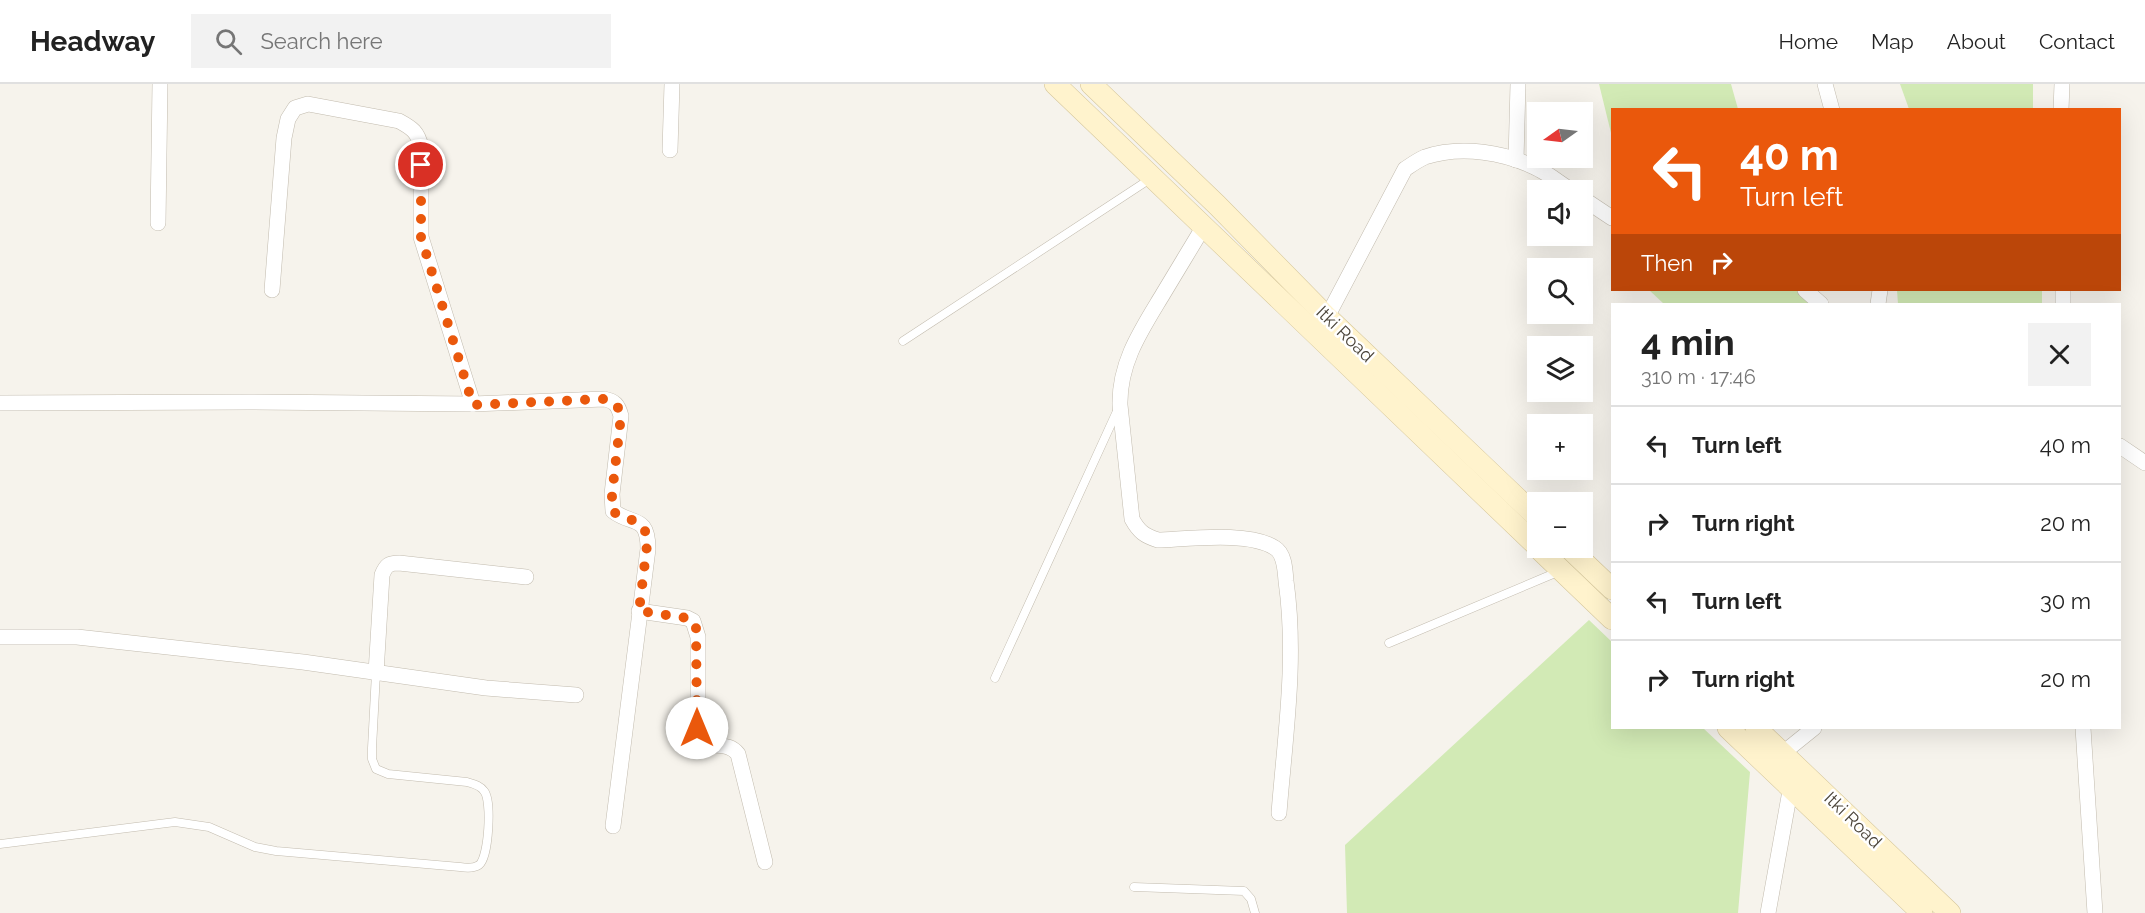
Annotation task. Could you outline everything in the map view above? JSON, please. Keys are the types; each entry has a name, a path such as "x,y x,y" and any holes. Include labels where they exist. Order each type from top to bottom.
{"main road":[{"path":"1055,84 1527,536"},
{"name":"Itki Road","path":"1096,85 1112,105 1327,317 1527,508"},
{"path":"1549,558 1611,618"},
{"path":"1579,558 1611,588"},
{"path":"1729,729 1922,913"},
{"name":"Itki Road","path":"1757,729 1950,913"}],"street":[{"path":"158,223 160,84"},
{"path":"670,150 672,84"},
{"path":"1516,160 1518,84"},
{"path":"1825,84 1831,108"},
{"path":"2061,108 2062,84"},
{"path":"272,290 285,138 288,119 295,108 308,104 399,122 412,128 419,136 421,147 421,237 473,405"},
{"path":"1327,317 1405,169 1425,158 1457,151 1486,153 1516,160 1540,170 1556,180"},
{"path":"1593,205 1611,217"},
{"path":"1204,226 1141,330 1129,354 1119,388 1132,519 1137,529 1146,537 1158,540 1245,538 1278,549 1284,562 1291,617 1291,664 1278,813"},
{"path":"1806,291 1820,303"},
{"path":"0,403 249,402 473,405 613,400 621,416 612,511 638,521 648,537 613,826"},
{"path":"2121,447 2145,463"},
{"path":"376,673 382,574 385,566 391,563 526,577"},
{"path":"639,611 687,618 693,621 698,637 698,735 700,741 707,745 733,748 738,754 765,862"},
{"path":"0,637 77,637 303,662 486,688 576,695"},
{"path":"1768,913 1791,787 1789,759 1813,729"},
{"path":"2083,729 2095,913"}],"lane":[{"path":"903,341 1151,178"},
{"path":"995,678 1119,405"},
{"path":"1389,643 1561,570"},
{"path":"0,844 175,822 208,827 255,847 276,851 472,868 480,864 485,854 489,803 486,792 479,786 467,782 388,774 376,769 372,759 372,748 376,673"},
{"path":"1134,887 1244,891 1251,899 1255,913"}],"green space":[{"path":"1599,84 1731,84 1738,108 1611,108 1611,133"},
{"path":"1900,84 2033,84 2033,108 1909,108"},
{"path":"1650,291 1809,291 1811,303 1663,303"},
{"path":"1897,291 2042,291 2042,303 1898,303"},
{"path":"1589,620 1611,641 1611,729 1704,729 1750,772 1738,913 1347,913 1345,845"}],"route":[{"path":"421,165 421,237 473,405 603,399 613,400 618,406 621,416 612,511 638,521 648,537 639,611 687,618 693,621 696,628 698,637 697,728"}]}
